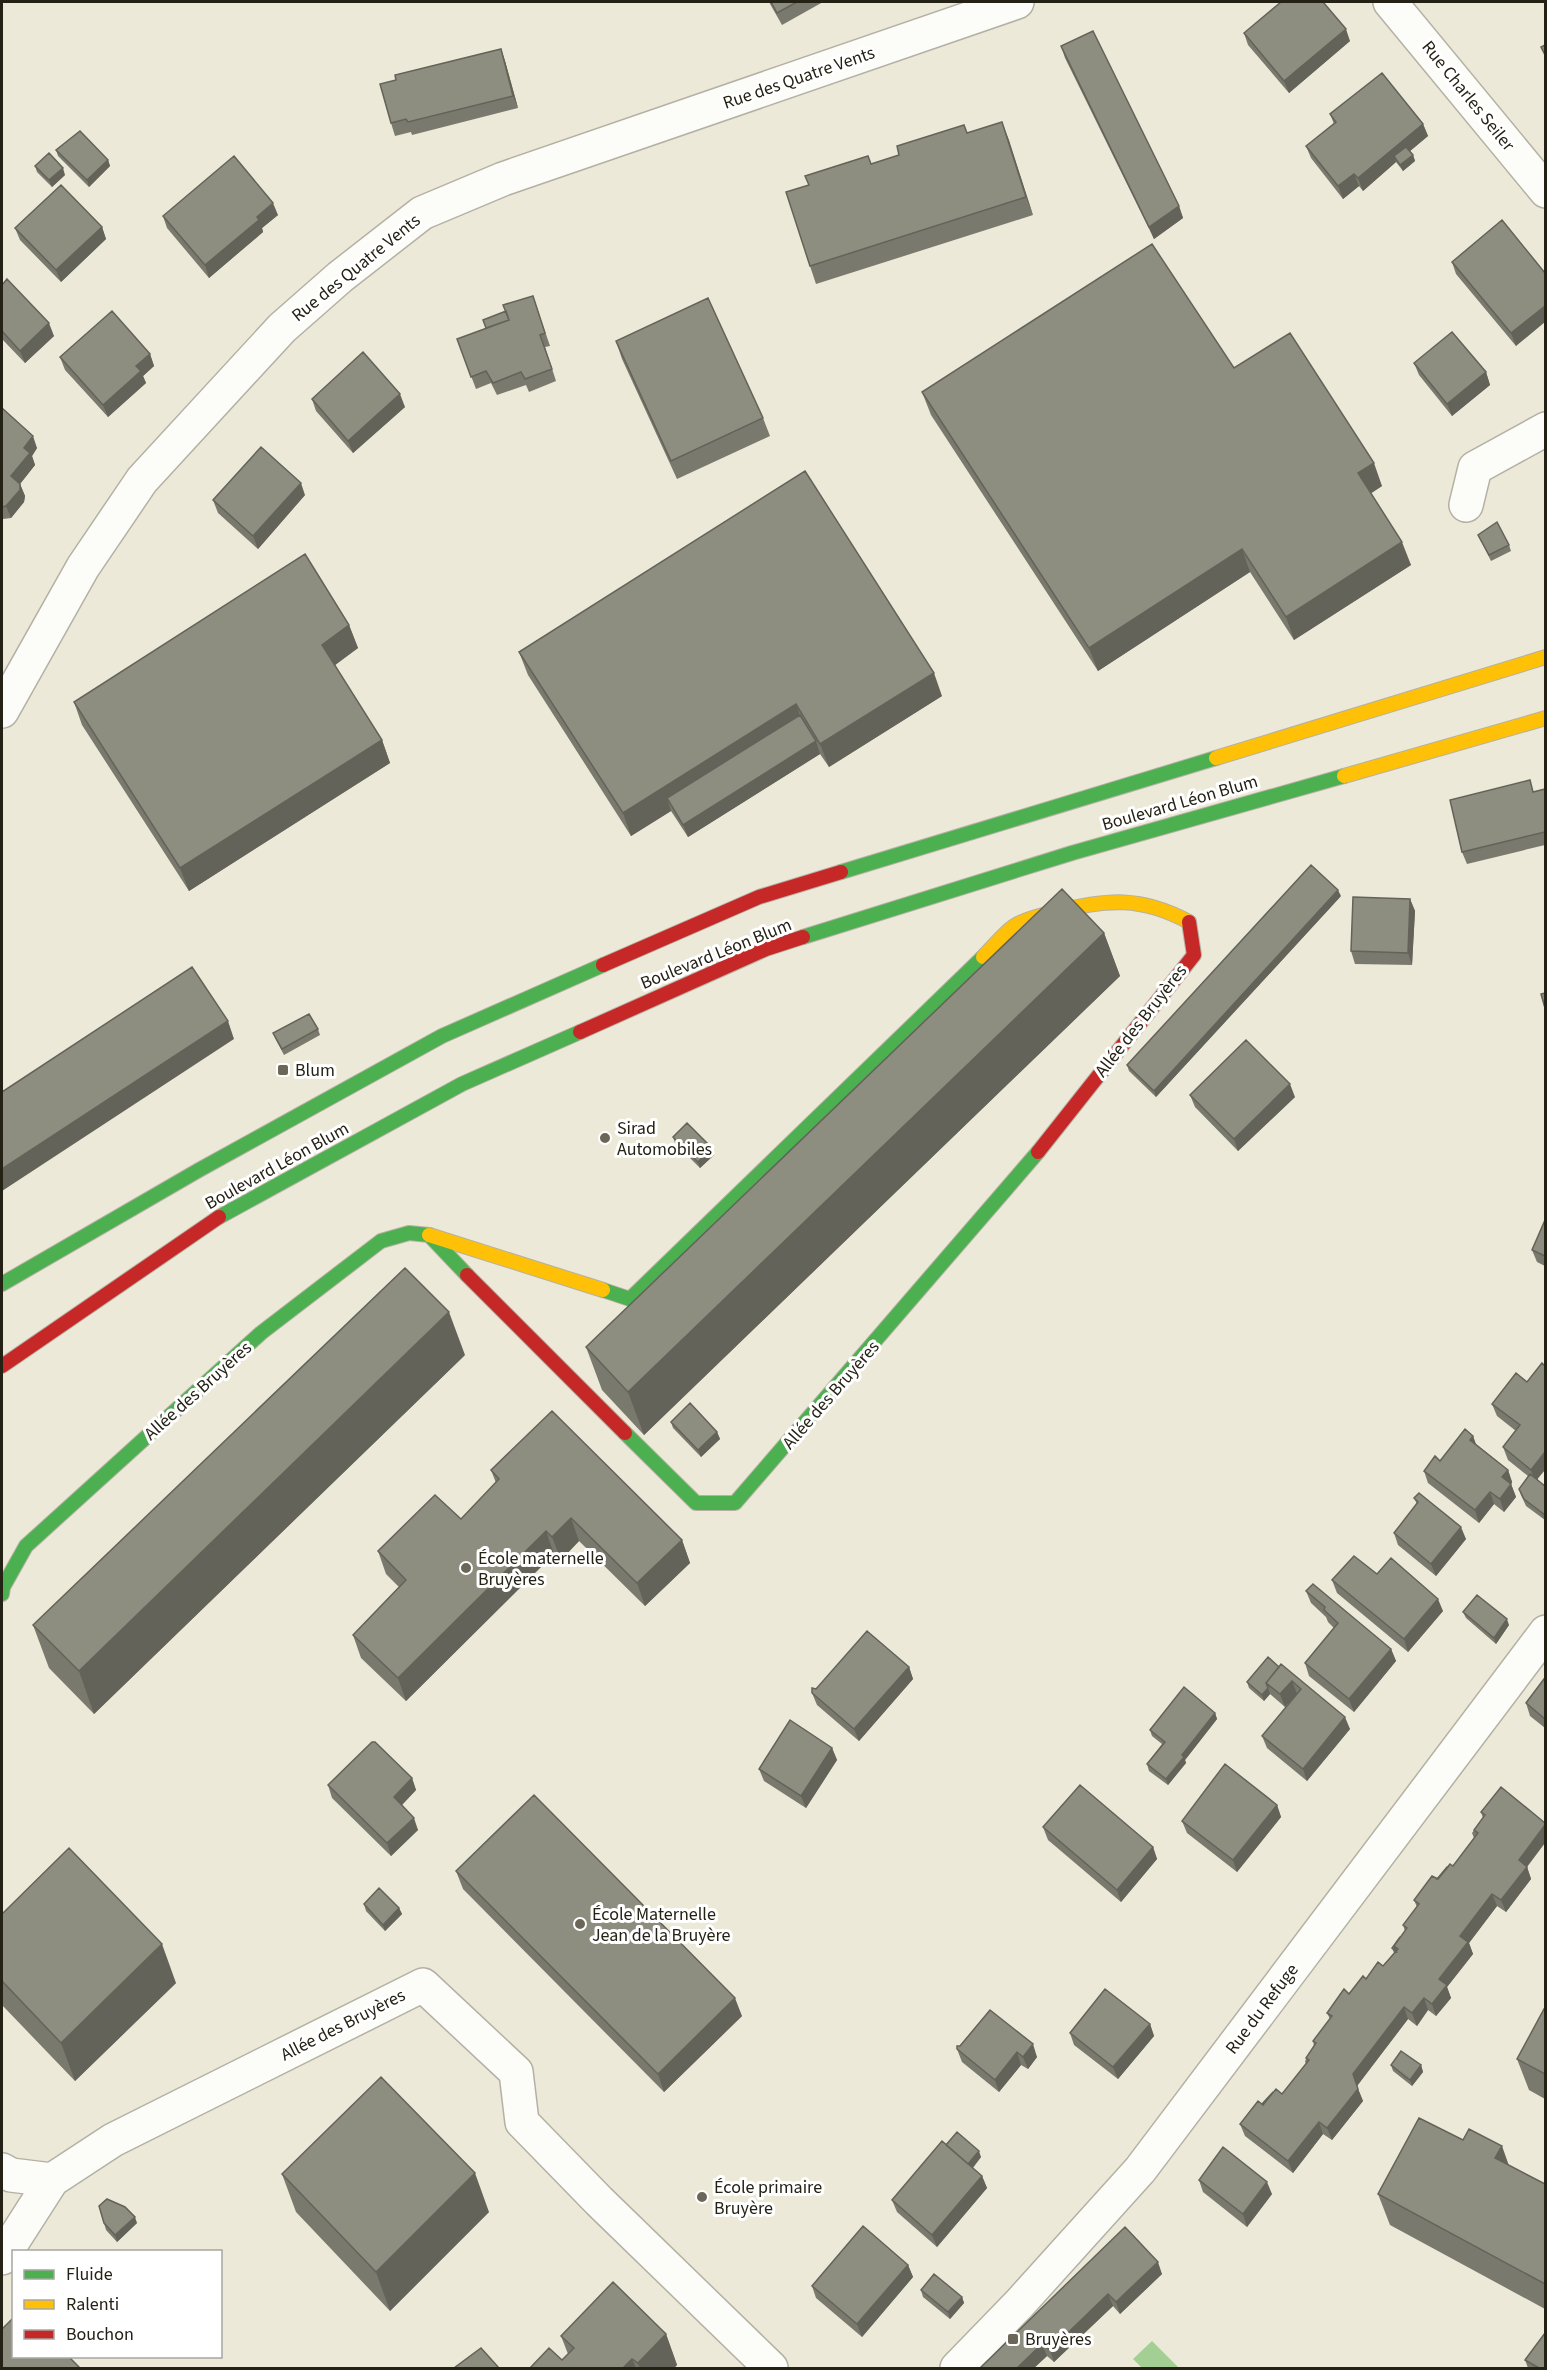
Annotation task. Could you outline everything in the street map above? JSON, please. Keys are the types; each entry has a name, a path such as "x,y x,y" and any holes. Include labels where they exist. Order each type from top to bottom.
{"main road":[{"name":"Boulevard Léon Blum","path":"2,1284 199,1170 442,1036 759,897 1545,657"},
{"name":"Boulevard Léon Blum","path":"2,1366 224,1214 441,1095 766,949 1072,853 1545,718"},
{"name":"Allée des Bruyères","path":"2,1594 3,1587 26,1546 261,1333 381,1241 410,1233 429,1235 630,1299 1018,923 1071,908 1119,901 1161,908 1191,923 1194,955 1023,1171 735,1503 696,1503 524,1334 429,1235"}],"street":[{"name":"Rue des Quatre Vents","path":"2,711 83,567 142,480 282,328 340,277 422,213 503,179 1017,2"},
{"name":"Rue Charles Seiler","path":"1390,2 1545,191"},
{"path":"1466,505 1475,468 1545,429"},
{"name":"Rue du Refuge","path":"957,2368 1020,2303 1140,2170 1545,1632"},
{"name":"Allée des Bruyères","path":"2,2258 52,2180 113,2140 423,1985 516,2072 522,2122 598,2201 771,2368"},
{"path":"2,2170 11,2175 52,2180"}],"shaded area":[{"path":"1152,2341 1179,2368 1142,2368 1133,2359"}],"building":[{"path":"771,2 797,2 777,13"},
{"path":"1281,2 1323,2 1346,29 1284,81 1244,33"},
{"path":"1093,31 1179,206 1149,227 1061,46"},
{"path":"501,49 513,96 408,122 406,119 391,123 380,84 396,80 395,75"},
{"path":"1382,73 1423,124 1358,178 1354,174 1338,186 1306,146 1336,122 1330,114"},
{"path":"1002,122 1026,197 810,266 786,192 809,185 805,176 868,156 871,164 899,155 897,146 964,125 967,133"},
{"path":"80,131 108,160 87,180 56,150"},
{"path":"1406,147 1413,155 1400,165 1394,156"},
{"path":"49,153 63,168 49,180 35,166"},
{"path":"234,156 273,203 257,217 259,220 205,265 163,216"},
{"path":"61,185 102,227 56,270 15,228"},
{"path":"1502,220 1545,273 1545,306 1511,333 1452,262"},
{"path":"1152,244 1234,368 1290,333 1374,463 1358,473 1402,542 1286,617 1242,549 1089,648 922,392"},
{"path":"7,279 49,323 20,351 2,331 2,285"},
{"path":"533,296 545,333 540,335 552,369 525,379 521,372 493,383 486,371 471,377 457,339 509,320 503,305"},
{"path":"708,298 763,418 671,461 616,341"},
{"path":"112,311 150,354 136,366 141,371 103,405 60,357"},
{"path":"506,311 509,320 486,328 483,320"},
{"path":"1452,332 1486,372 1447,404 1414,363"},
{"path":"363,352 400,394 348,441 312,399"},
{"path":"2,408 33,436 24,448 30,453 11,476 20,484 20,490 6,506 2,507"},
{"path":"261,447 301,483 253,536 213,500"},
{"path":"805,471 934,673 820,744 796,704 623,813 519,652"},
{"path":"1497,522 1509,545 1489,555 1478,535"},
{"path":"305,554 349,625 322,645 382,740 180,868 74,702"},
{"path":"800,715 816,741 683,825 667,798"},
{"path":"1530,780 1533,792 1545,789 1545,832 1462,852 1450,800"},
{"path":"1311,865 1338,890 1154,1091 1127,1065"},
{"path":"1062,889 1104,933 628,1392 586,1347"},
{"path":"1353,897 1410,899 1408,953 1351,951"},
{"path":"192,967 228,1021 2,1169 2,1092"},
{"path":"1545,993 1545,1008 1541,994"},
{"path":"309,1014 318,1029 282,1049 273,1033"},
{"path":"1246,1040 1290,1084 1234,1139 1190,1095"},
{"path":"687,1123 712,1148 698,1162 673,1137"},
{"path":"1545,1220 1545,1256 1532,1250"},
{"path":"405,1268 449,1312 79,1671 33,1625"},
{"path":"1542,1363 1545,1366 1545,1452 1531,1470 1503,1447 1520,1425 1492,1404 1516,1373 1527,1382"},
{"path":"690,1403 717,1432 698,1450 671,1422"},
{"name":"École maternelle Bruyères","path":"552,1411 682,1540 637,1583 571,1518 552,1537 546,1531 398,1678 353,1635 406,1580 378,1551 435,1495 461,1519 499,1479 491,1470"},
{"path":"1465,1429 1473,1436 1470,1440 1508,1470 1502,1477 1511,1484 1500,1499 1490,1492 1475,1510 1424,1471 1435,1456 1440,1461"},
{"path":"1530,1474 1545,1486 1545,1515 1524,1499 1519,1489"},
{"path":"1419,1493 1461,1527 1431,1564 1394,1533 1418,1502 1414,1498"},
{"path":"1354,1556 1377,1574 1391,1558 1438,1599 1404,1639 1332,1580"},
{"path":"1313,1584 1391,1649 1349,1699 1305,1663 1338,1623 1324,1610 1325,1607 1306,1591"},
{"path":"1477,1595 1507,1619 1494,1638 1463,1612"},
{"path":"867,1631 909,1667 854,1729 812,1693 812,1688 816,1689"},
{"path":"1268,1657 1279,1667 1266,1683 1268,1688 1262,1695 1247,1682"},
{"path":"1281,1664 1345,1717 1303,1769 1262,1736 1301,1689 1292,1681 1280,1694 1266,1683"},
{"path":"1545,1680 1545,1719 1526,1703"},
{"path":"1184,1687 1215,1713 1166,1779 1147,1764 1165,1742 1150,1730"},
{"path":"790,1720 832,1748 801,1796 759,1769"},
{"path":"372,1742 375,1742 412,1778 394,1797 414,1818 387,1843 328,1785"},
{"path":"1225,1764 1277,1805 1233,1860 1182,1821"},
{"path":"1080,1785 1153,1847 1117,1890 1043,1827"},
{"path":"1501,1787 1545,1823 1519,1860 1527,1867 1501,1900 1492,1894 1460,1936 1468,1942 1439,1979 1447,1985 1432,2004 1424,1998 1412,2013 1404,2007 1353,2074 1358,2089 1327,2128 1319,2122 1288,2161 1240,2124 1258,2101 1263,2105 1276,2089 1282,2094 1309,2060 1306,2058 1316,2043 1313,2041 1332,2016 1327,2013 1344,1989 1349,1994 1363,1976 1366,1979 1378,1962 1383,1966 1398,1949 1394,1946 1407,1928 1403,1925 1419,1904 1414,1900 1432,1876 1438,1879 1450,1864 1453,1866 1478,1833 1474,1830 1485,1815 1481,1812"},
{"path":"534,1795 735,1998 658,2074 456,1871"},
{"path":"69,1848 162,1944 61,2043 2,1981 2,1914"},
{"path":"379,1888 399,1908 383,1925 364,1904"},
{"path":"1105,1989 1150,2024 1113,2067 1070,2033"},
{"path":"990,2010 1033,2044 1023,2057 1017,2052 995,2080 957,2049 957,2046 960,2046"},
{"path":"1545,2010 1545,2074 1517,2059"},
{"path":"1401,2051 1421,2065 1410,2080 1391,2065"},
{"path":"381,2077 475,2173 376,2272 282,2174"},
{"path":"1419,2118 1463,2140 1469,2129 1502,2146 1495,2158 1545,2184 1545,2284 1378,2194"},
{"path":"957,2132 979,2151 968,2164 946,2145"},
{"path":"942,2141 982,2176 932,2235 892,2200"},
{"path":"1223,2147 1267,2182 1243,2214 1199,2180"},
{"path":"107,2199 125,2207 135,2217 115,2235 104,2223 99,2206"},
{"path":"863,2226 908,2265 857,2324 812,2286"},
{"path":"1125,2227 1158,2262 1116,2302 1108,2294 1050,2350 1042,2344 1017,2368 980,2368"},
{"path":"934,2274 962,2297 948,2312 921,2290"},
{"path":"613,2282 666,2334 638,2363 632,2359 623,2368 530,2368 549,2348 562,2360 574,2348 561,2336"},
{"path":"12,2319 12,2358 70,2358 80,2368 2,2368 2,2329"},
{"path":"1545,2333 1545,2368 1539,2368 1525,2360"},
{"path":"481,2348 499,2368 454,2368"}],"traffic: fast":[{"path":"841,872 1216,758"},
{"path":"803,937 1072,853 1344,776"},
{"path":"603,1290 630,1299 983,957"},
{"path":"2,1284 199,1170 442,1036 603,965"},
{"path":"219,1217 462,1084 580,1032"},
{"path":"625,1433 696,1503 735,1503 1038,1152"},
{"path":"2,1594 3,1587 26,1546 261,1333 381,1241 409,1233 429,1235 467,1275"}],"traffic: slow":[{"path":"1216,758 1546,657"},
{"path":"1344,776 1546,718"},
{"path":"983,957 1005,934 1020,923 1091,904 1124,902 1139,904 1189,922"},
{"path":"429,1235 603,1290"}],"traffic: jam":[{"path":"603,965 759,897 841,872"},
{"path":"1038,1152 1194,955 1189,922"},
{"path":"580,1032 766,949 803,937"},
{"path":"2,1366 219,1217"},
{"path":"467,1275 625,1433"}],"place":[{"name":"Blum","path":"283,1070"},
{"name":"Sirad Automobiles","path":"605,1138"},
{"name":"École maternelle Bruyères","path":"466,1568"},
{"name":"École Maternelle Jean de la Bruyère","path":"580,1924"},
{"name":"École primaire Bruyère","path":"702,2197"},
{"name":"Bruyères","path":"1013,2339"}]}
